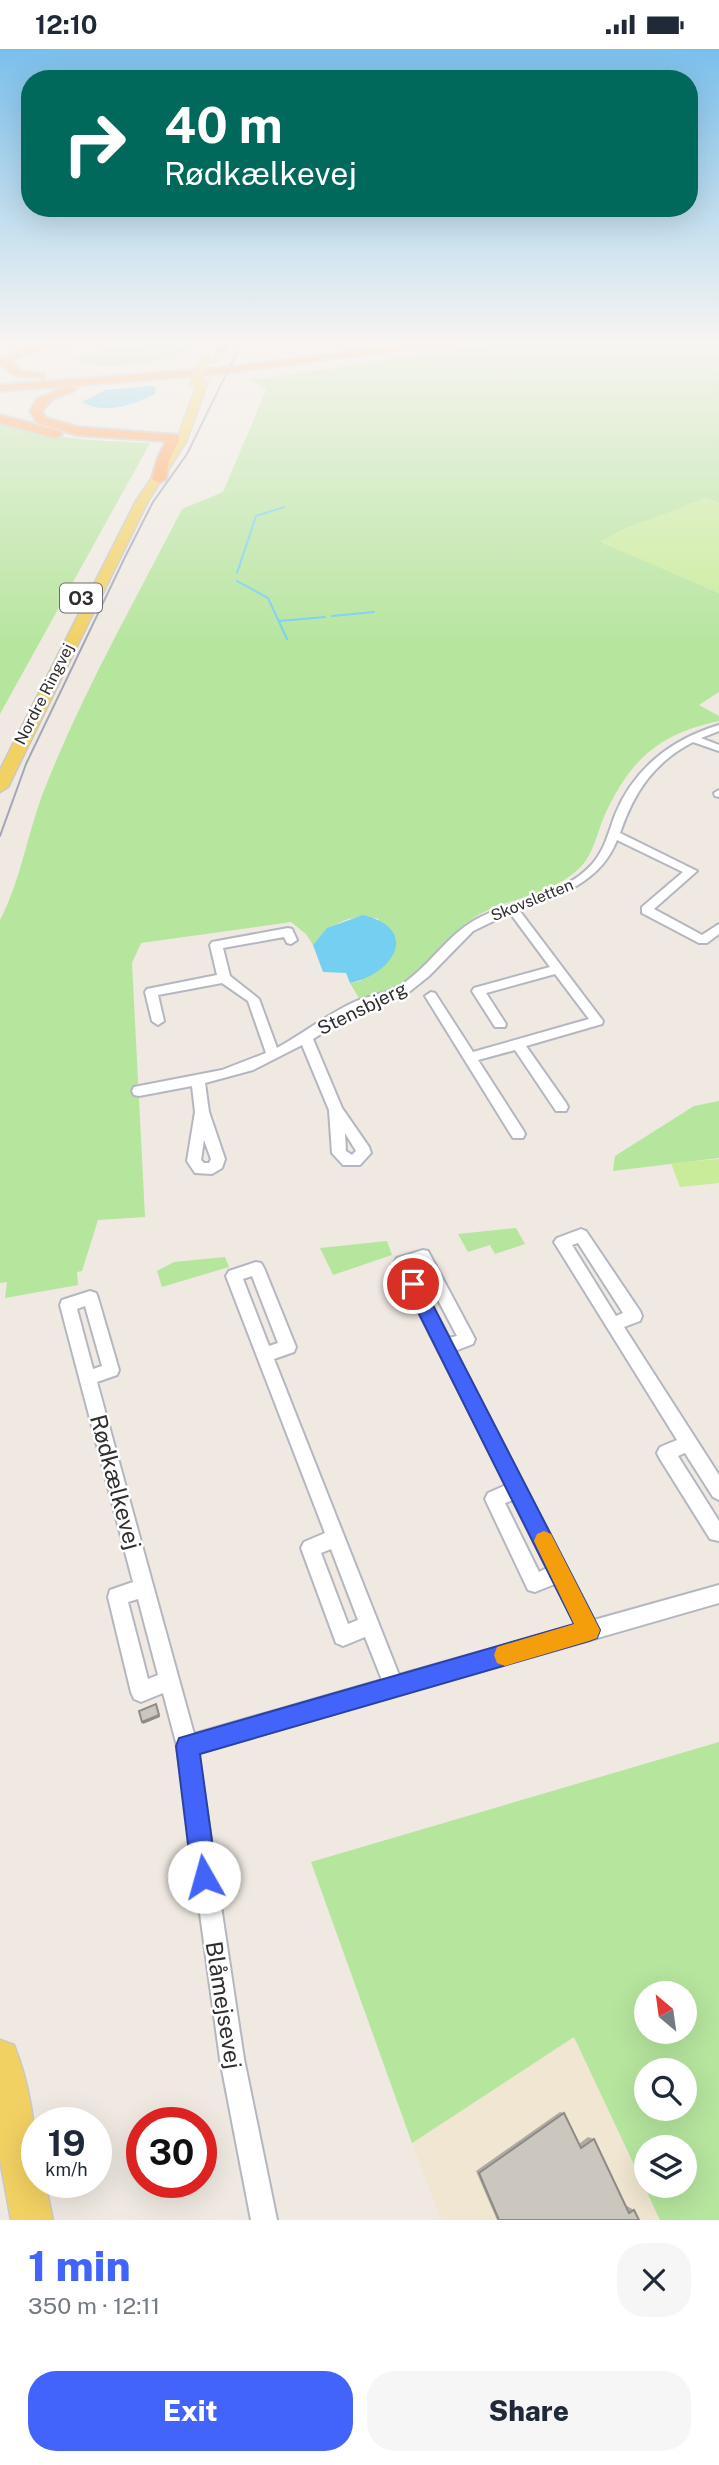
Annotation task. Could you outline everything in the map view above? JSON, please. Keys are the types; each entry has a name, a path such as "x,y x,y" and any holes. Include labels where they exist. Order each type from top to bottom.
{"highway":[{"path":"159,479 168,443"}],"main road":[{"name":"Nordre Ringvej","path":"0,757 167,443"},
{"name":"Nordre Ringvej","path":"0,787 142,501 159,479"},
{"path":"0,2059 32,2220"}],"street":[{"name":"Skovsletten","path":"418,980 464,932 512,908 556,893 591,872 607,852 628,795 641,775 667,753 691,738 719,728"},
{"path":"691,738 719,748"},
{"path":"614,834 691,871 646,910 704,940 719,928"},
{"path":"470,1058 597,1021 512,908"},
{"path":"273,1054 253,999 224,978 216,945 288,932 291,940"},
{"path":"500,1024 478,991 558,969"},
{"path":"158,1021 151,992 224,978"},
{"name":"Stensbjerg","path":"139,1091 248,1067 359,1005 392,995 418,980"},
{"path":"431,996 518,1133"},
{"name":"Stensbjerg","path":"305,1036 336,1110"},
{"path":"518,1044 561,1108"},
{"path":"198,1078 202,1112"},
{"path":"613,1324 634,1316 581,1235 562,1241 613,1324 719,1492"},
{"path":"445,1347 467,1339 423,1256 402,1263 589,1630"},
{"path":"265,1355 288,1347 256,1268 234,1276 394,1687"},
{"name":"Rødkælkevej","path":"88,1378 187,1746"},
{"path":"689,1443 666,1453 716,1533 719,1532"},
{"path":"517,1489 494,1499 535,1583 560,1572"},
{"path":"336,1538 310,1548 343,1636 370,1625"},
{"path":"144,1587 117,1597 141,1692 169,1680"},
{"path":"187,1746 719,1594"},
{"name":"Blåmejsevej","path":"187,1746 226,2020 264,2220"}],"shaded area":[{"path":"574,2037 634,2165 634,2198 650,2198 660,2220 441,2220 412,2143"}],"green space":[{"path":"0,443 150,443 0,714"},
{"path":"244,443 719,443 719,503 706,498 601,541 719,593 719,692 699,705 719,716 719,721 678,734 647,753 634,766 603,819 593,848 574,873 537,893 496,907 474,918 456,932 411,978 382,993 360,1000 350,983 361,981 379,919 359,917 342,921 313,945 306,934 291,922 141,943 132,963 145,1217 98,1220 82,1271 77,1272 78,1285 5,1298 7,1282 0,1283 0,920 13,889 43,793 91,685 127,614 182,509 223,492"},
{"path":"706,498 719,503 719,593 600,542 621,530"},
{"path":"719,1101 719,1158 613,1171 615,1156 694,1106"},
{"path":"719,1159 719,1183 680,1187 671,1163"},
{"path":"516,1228 525,1244 495,1254 490,1245 468,1252 458,1234"},
{"path":"387,1241 392,1255 333,1275 320,1248"},
{"path":"225,1257 229,1267 162,1287 157,1271 174,1262"},
{"path":"719,1742 719,2220 660,2220 650,2198 697,2198 697,2135 634,2135 634,2165 574,2037 412,2143 311,1862"}],"water":[{"path":"363,915 392,930 396,940 395,951 389,961 379,971 350,983 346,973 323,972 313,945 327,928"}],"building":[{"path":"156,1704 159,1715 142,1722 139,1711"},
{"path":"564,2113 581,2148 594,2139 629,2213 634,2210 639,2220 499,2220 479,2173"}],"waterway":[{"path":"237,573 256,516 284,507"},
{"path":"237,581 268,598 287,639"},
{"path":"332,616 374,612"},
{"path":"279,621 325,617"}],"tram line":[{"path":"0,836 26,764 126,555 153,502 192,443"}],"slow traffic":[{"path":"505,1655 589,1630 544,1541"}],"route":[{"path":"204,1877 187,1746 589,1630 413,1284"}]}
